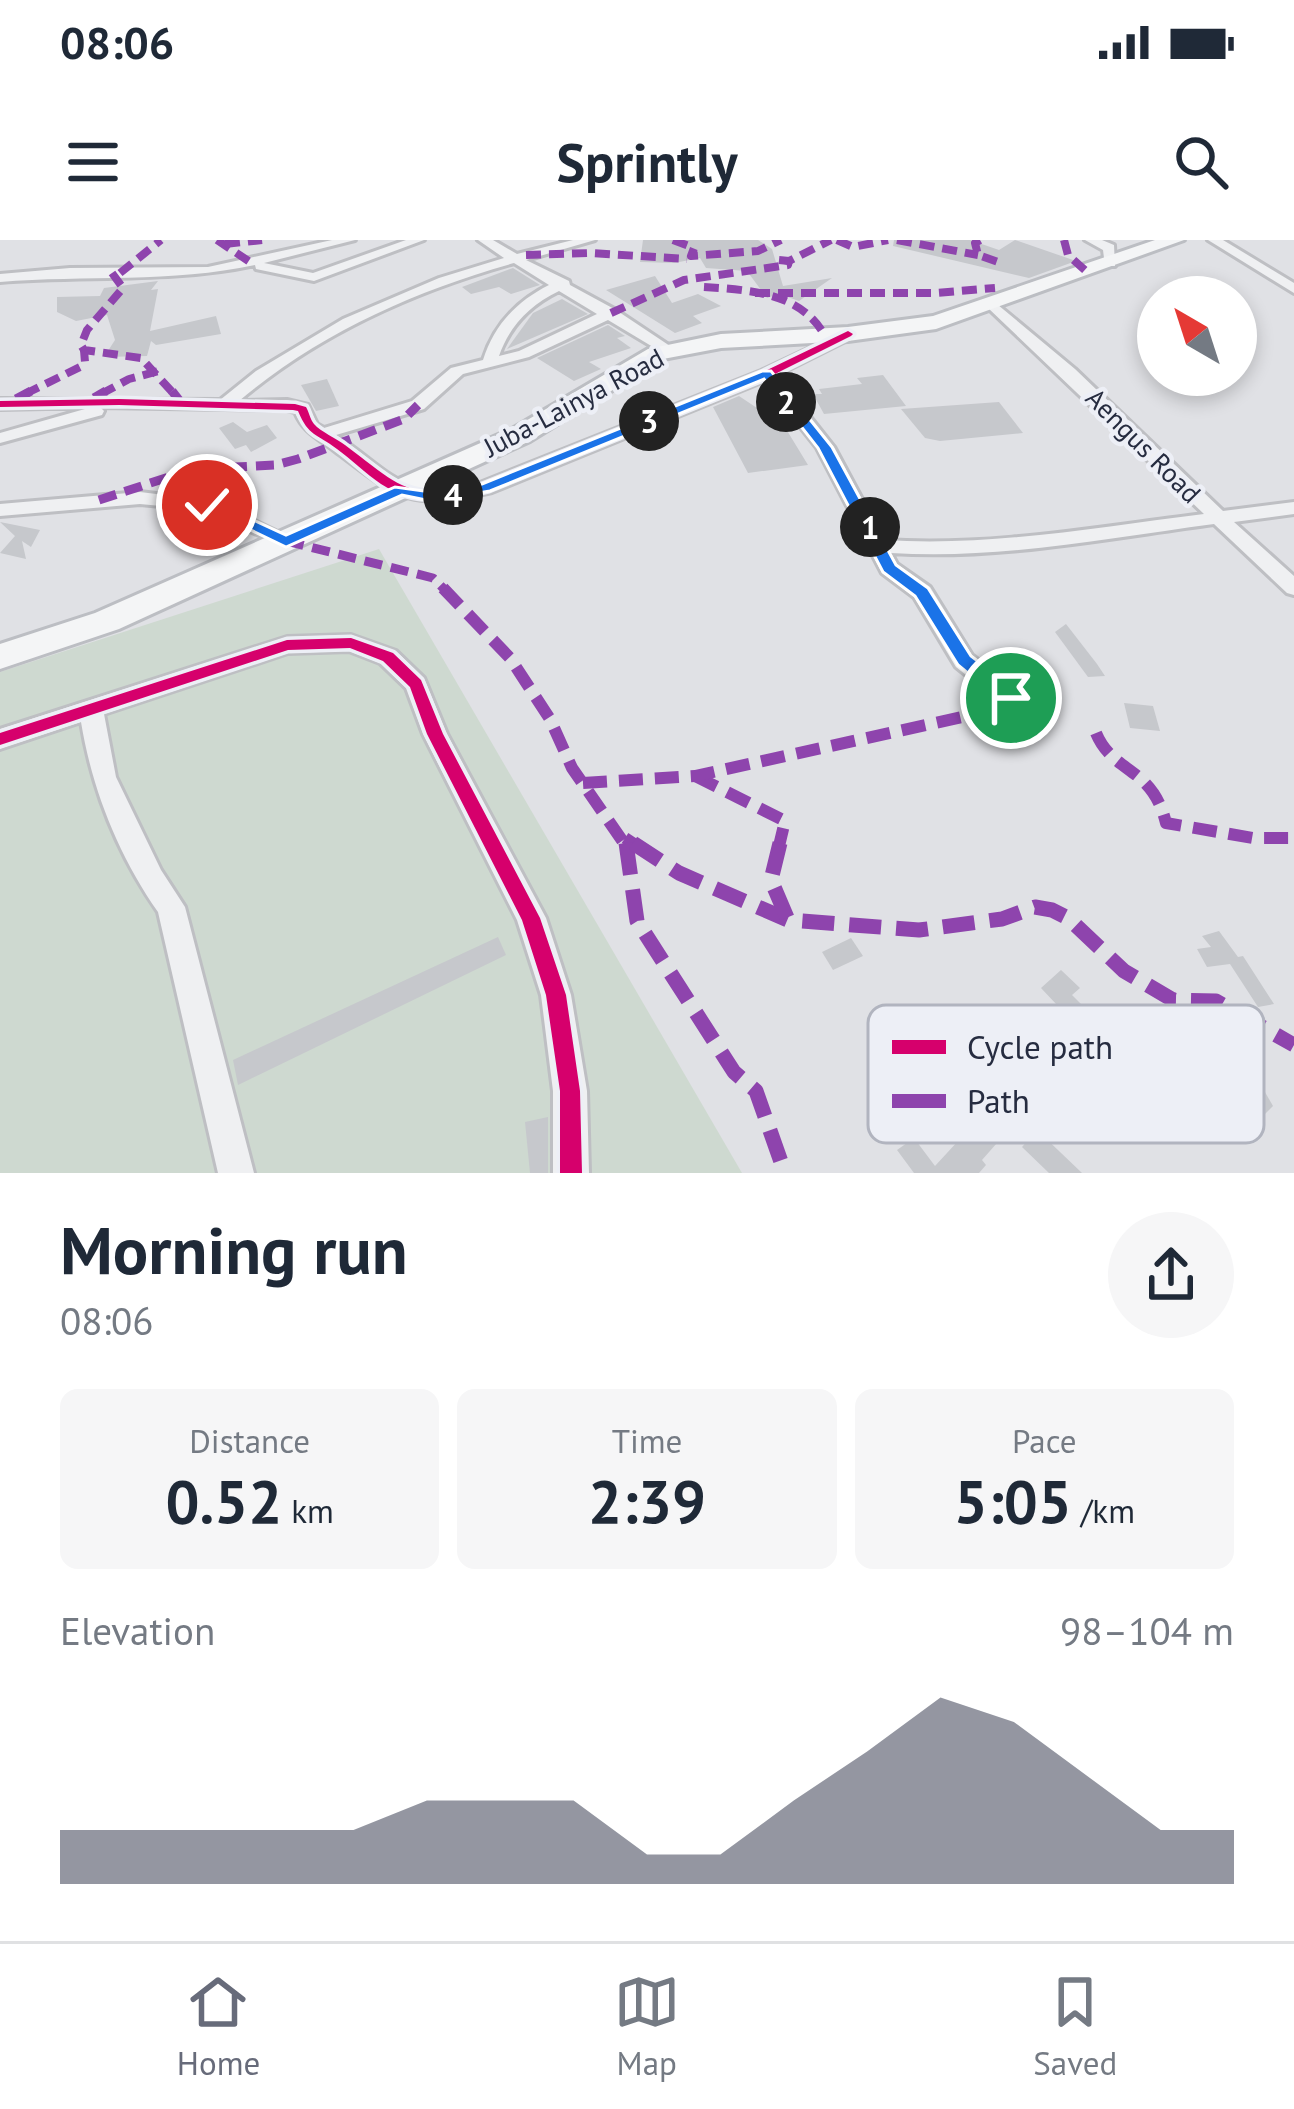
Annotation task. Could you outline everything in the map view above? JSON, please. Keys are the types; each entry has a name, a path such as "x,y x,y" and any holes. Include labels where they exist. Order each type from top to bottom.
{"main road":[{"name":"Juba-Lainya Road","path":"0,657 107,621 521,435 636,362 668,350 721,341 912,327 1174,240"}],"street":[{"path":"0,278 70,272 182,274 253,264 349,240"},
{"path":"253,264 314,277 418,240"},
{"path":"484,240 668,350"},
{"path":"224,405 256,378 380,307 515,258 590,240"},
{"path":"1091,240 1109,248 1110,263"},
{"path":"1214,240 1294,289"},
{"path":"490,361 497,339 525,302 564,284"},
{"name":"Aengus Road","path":"992,304 1050,353 1214,518 1294,588"},
{"path":"323,434 418,405 457,371 524,354 611,313"},
{"path":"0,404 299,407 307,424 340,442 380,482 431,497 485,488 766,374 848,334"},
{"path":"766,374 825,447 889,568 922,592 951,645 1011,698 1012,706"},
{"path":"0,438 131,402"},
{"path":"0,510 140,498 207,505 286,542"},
{"path":"880,546 977,547 1294,508"},
{"path":"0,739 287,645 351,643 388,657 416,684 435,734 531,918 556,994 570,1091 571,1173"},
{"path":"91,708 103,777 151,879 171,907 236,1173"}],"shaded area":[{"path":"379,549 742,1173 0,1173 0,672"}],"building":[{"path":"643,240 758,240 772,249 783,286 832,278 799,301 779,294 767,298 747,271 706,268 700,258 640,262"},
{"path":"894,240 970,240 999,250 1015,240 1076,261 1029,278 893,246"},
{"path":"513,268 540,285 511,294 499,287 471,294 462,287"},
{"path":"655,276 672,303 698,294 721,306 693,316 702,323 675,333 606,290"},
{"path":"158,281 151,290 158,289 150,331 216,316 221,334 156,345 151,341 147,356 104,357 115,340 107,315 76,321 57,312 57,297 100,296 104,288"},
{"path":"562,299 588,314 507,349 533,313"},
{"path":"608,325 625,336 617,338 631,348 589,362 601,369 574,381 537,358"},
{"path":"883,375 906,406 824,414 813,394 822,394 819,389 862,384 857,378"},
{"path":"327,379 339,406 316,411 301,385"},
{"path":"739,396 757,408 772,406 808,465 748,473 713,407"},
{"path":"999,402 1023,433 940,441 925,438 901,409"},
{"path":"233,422 247,432 267,425 277,438 251,452 246,445 235,449 219,428"},
{"path":"0,522 40,530 31,547 22,541 26,559 0,553 15,536"},
{"path":"1066,624 1105,676 1088,677 1055,632"},
{"path":"1124,703 1153,706 1160,731 1130,728"},
{"path":"1219,931 1238,957 1243,956 1274,1004 1257,1005 1230,964 1207,967 1197,949 1211,947 1202,936"},
{"path":"498,937 506,955 238,1085 233,1060"},
{"path":"851,938 863,956 833,970 822,952"},
{"path":"1061,970 1080,988 1072,995 1082,1005 1057,1005 1041,988"},
{"path":"1264,1090 1273,1106 1264,1115"},
{"path":"548,1117 548,1173 530,1173 525,1122"},
{"path":"918,1143 935,1166 956,1143 997,1143 982,1160 986,1165 979,1173 914,1173 897,1150"},
{"path":"1051,1143 1082,1173 1049,1173 1022,1147"}],"marked path":[{"path":"120,273 161,240"},
{"path":"217,240 253,264"},
{"path":"225,244 262,240"},
{"path":"673,240 694,248 691,256 758,251 781,240"},
{"path":"779,260 789,261 831,240"},
{"path":"837,240 853,247 888,240"},
{"path":"897,240 978,255"},
{"path":"980,240 975,243 978,255 1004,264"},
{"path":"1064,240 1068,255 1086,271"},
{"path":"526,255 591,253 687,259"},
{"path":"611,313 684,280 788,265 789,261"},
{"path":"112,273 123,288 87,330 81,345 84,350 141,358 179,400"},
{"path":"704,287 755,292 790,302 817,321 825,336"},
{"path":"755,293 935,293 995,288"},
{"path":"16,399 80,367 85,362 84,350"},
{"path":"94,398 129,379 159,371"},
{"path":"99,500 193,469 276,465 298,459 404,419 418,405"},
{"path":"286,541 433,578 510,658 550,719 572,768 625,838 637,921 734,1072 756,1091 785,1173"},
{"path":"583,783 695,776 1012,706"},
{"path":"1096,733 1105,755 1146,780 1166,823 1253,838 1294,838"},
{"path":"695,776 785,821 771,880 788,920"},
{"path":"625,838 679,873 788,920 919,930 1002,919 1035,907 1052,910 1068,918 1124,971 1173,1000 1223,1005"},
{"path":"1264,1028 1294,1045"}],"cycle path":[{"path":"0,404 295,407 302,409 310,427 387,483 424,496 451,495 485,488 767,374 848,334"},
{"path":"0,739 287,645 351,643 388,657 416,684 435,734 531,918 556,995 570,1091 571,1173"}],"route":[{"path":"207,505 286,542 400,490 431,497 485,488 766,374 825,447 889,568 922,592 964,661 1011,698"}]}
